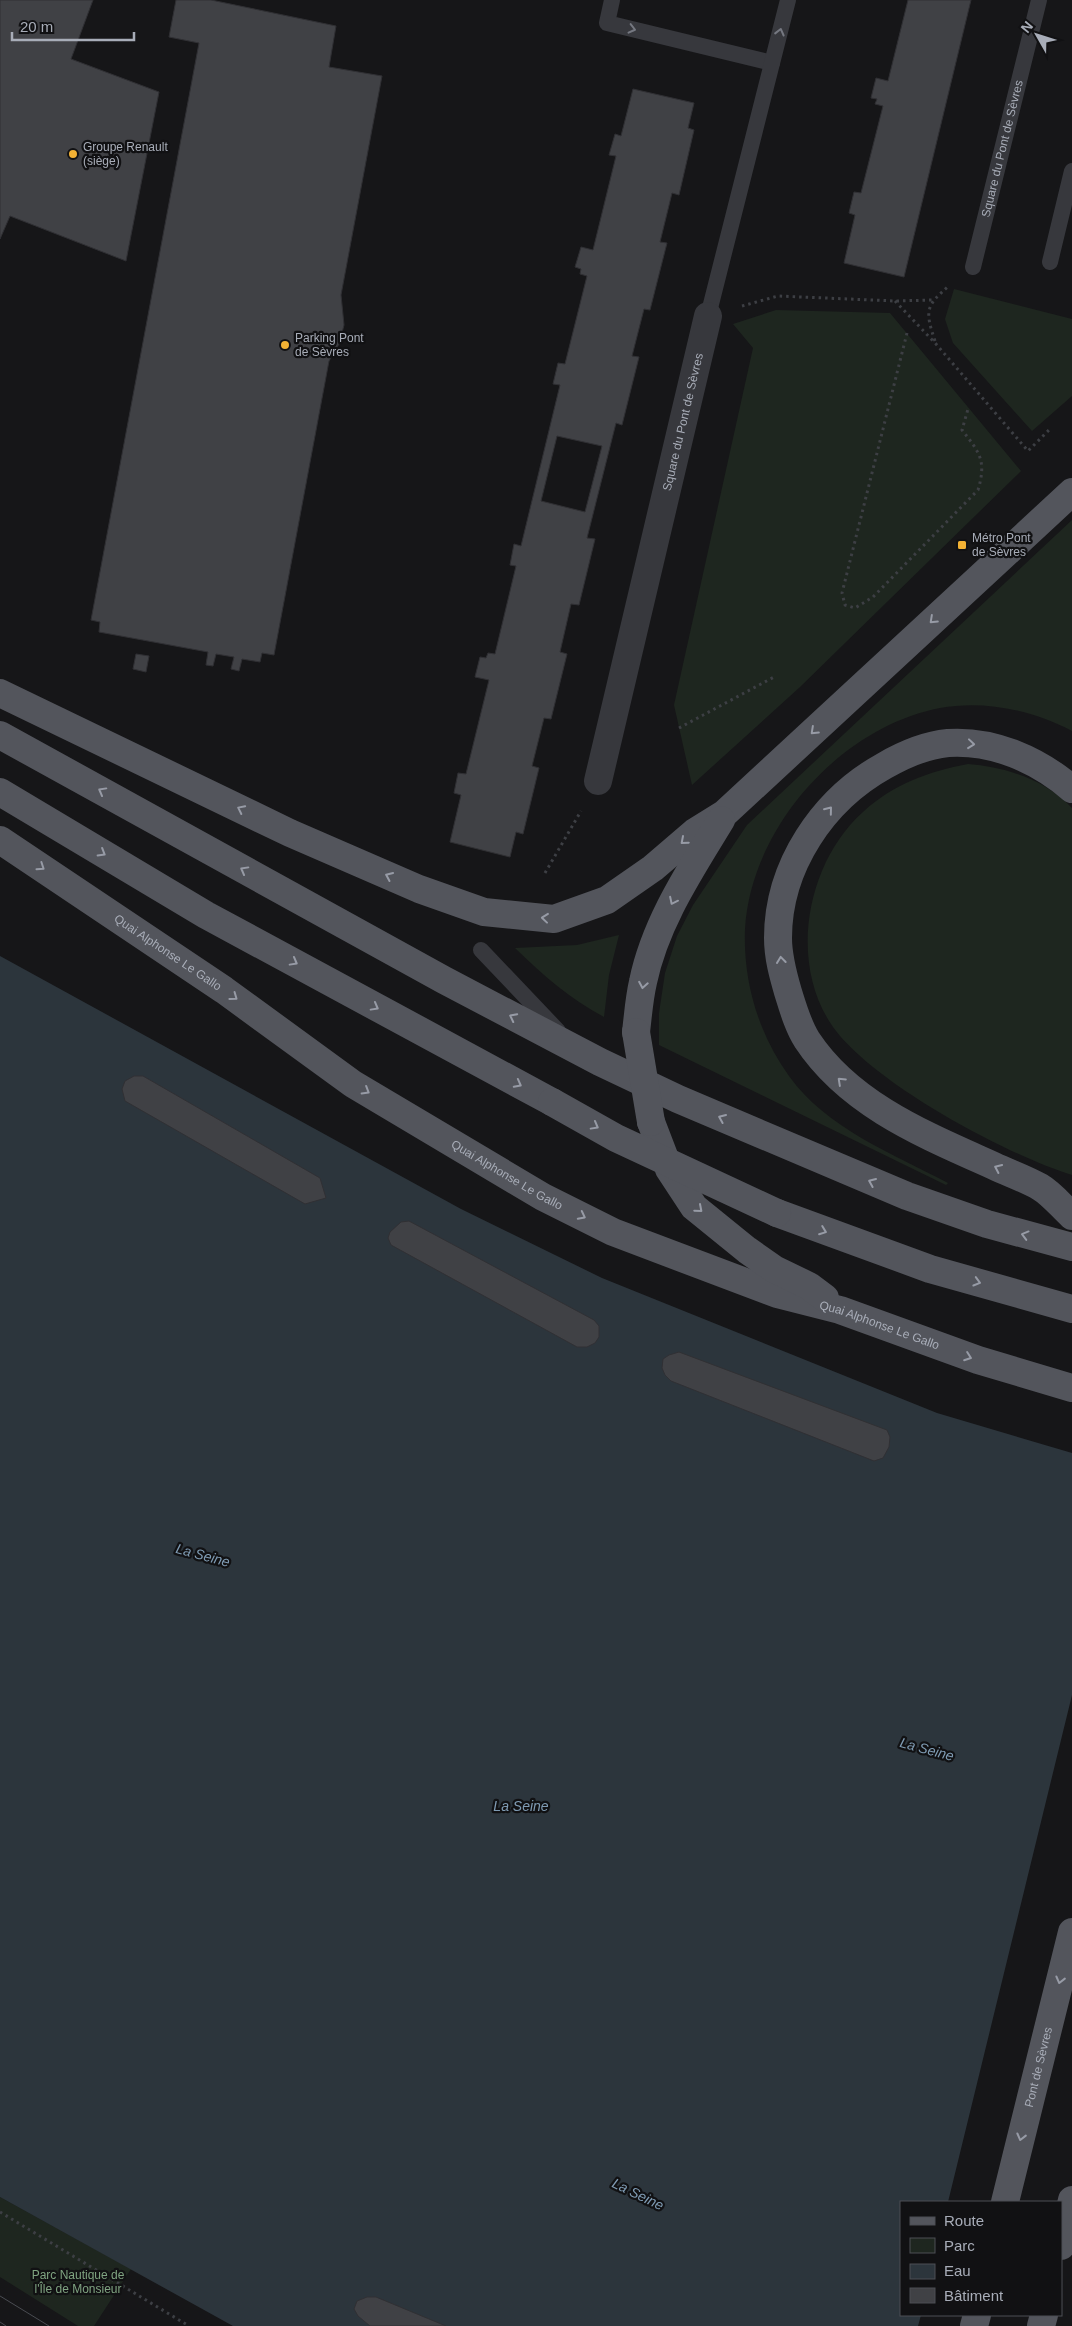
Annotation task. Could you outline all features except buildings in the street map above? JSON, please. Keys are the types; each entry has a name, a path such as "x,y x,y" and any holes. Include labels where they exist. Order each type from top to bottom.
{"main road":[{"path":"0,693 290,832 418,889 484,912 554,919 607,900 654,868 695,832 724,814 1072,492"},
{"path":"0,735 444,980 600,1062 686,1103 907,1196 987,1224 1072,1248"},
{"path":"1072,789 1044,769 1022,757 994,746 946,743 896,759 867,776 839,798 823,816 794,865 784,900 778,938 782,971 793,1007 806,1038 827,1067 852,1090 880,1110 1042,1188 1072,1216"},
{"path":"0,792 206,915 616,1138 778,1213 930,1269 1072,1308"},
{"path":"724,814 674,899 656,940 643,982 636,1032 652,1122 669,1169 694,1206 747,1250 774,1269 809,1286 840,1310"},
{"name":"Quai Alphonse Le Gallo","path":"0,840 224,990 353,1084 543,1197 613,1232 724,1275 777,1294 840,1310 978,1360 1072,1388"},
{"name":"Pont de Sèvres","path":"1005,2201 1072,1932"},
{"path":"1062,2242 1072,2200"}],"street":[{"name":"Square du Pont de Sèvres","path":"598,781 708,316"}],"lane":[{"path":"612,0 607,23 772,63"},
{"name":"Square du Pont de Sèvres","path":"708,316 788,0"},
{"name":"Square du Pont de Sèvres","path":"973,267 1039,0"},
{"path":"1050,262 1072,171"},
{"path":"481,950 564,1037 600,1062"}],"path":[{"path":"936,344 927,319 932,300 973,267"},
{"path":"708,316 778,296 895,301 932,300"},
{"path":"895,301 936,344 1028,451 1051,428"},
{"path":"907,333 842,593 845,604 855,608 872,597 978,490 983,473 978,451 962,430 968,409"},
{"path":"680,728 774,677"},
{"path":"545,873 598,781"},
{"path":"0,2212 189,2326"}],"green space":[{"path":"954,289 1072,319 1072,396 1032,431 953,343 945,319"},
{"path":"776,310 890,313 1021,471 800,687 692,785 674,705 753,348 733,324"},
{"path":"1072,520 1072,731 1025,712 991,706 974,705 940,708 903,719 869,736 836,759 808,787 783,819 764,854 751,891 745,929 745,948 750,987 761,1024 778,1059 789,1076 822,1111 841,1125 883,1150 948,1183 946,1185 659,1045 659,1013 665,973 677,936 693,905 747,825"},
{"path":"968,764 996,768 1024,776 1050,789 1072,808 1072,1175 1044,1165 977,1134 909,1093 878,1071 852,1049 833,1027 819,1001 811,974 808,944 810,915 817,886 828,858 844,833 863,812 886,794 925,775"},
{"path":"619,935 609,975 604,1017 557,986 515,948 577,945"},
{"name":"Parc Nautique de l'Île de Monsieur","path":"0,2197 131,2269 94,2326 78,2326 0,2277"}],"water":[{"name":"La Seine","path":"0,956 461,1209 602,1278 937,1413 1072,1453 1072,2326 233,2326 0,2197"}],"pier":[{"path":"1072,1695 1072,2326 918,2326 921,2316 1062,2316 1062,2201 948,2201"}],"tram line":[{"path":"0,2296 49,2326"},
{"path":"0,2322 6,2326"}],"place":[{"name":"Groupe Renault (siège)","path":"73,154"},
{"name":"Parking Pont de Sèvres","path":"285,345"},
{"name":"Métro Pont de Sèvres","path":"962,545"}]}
